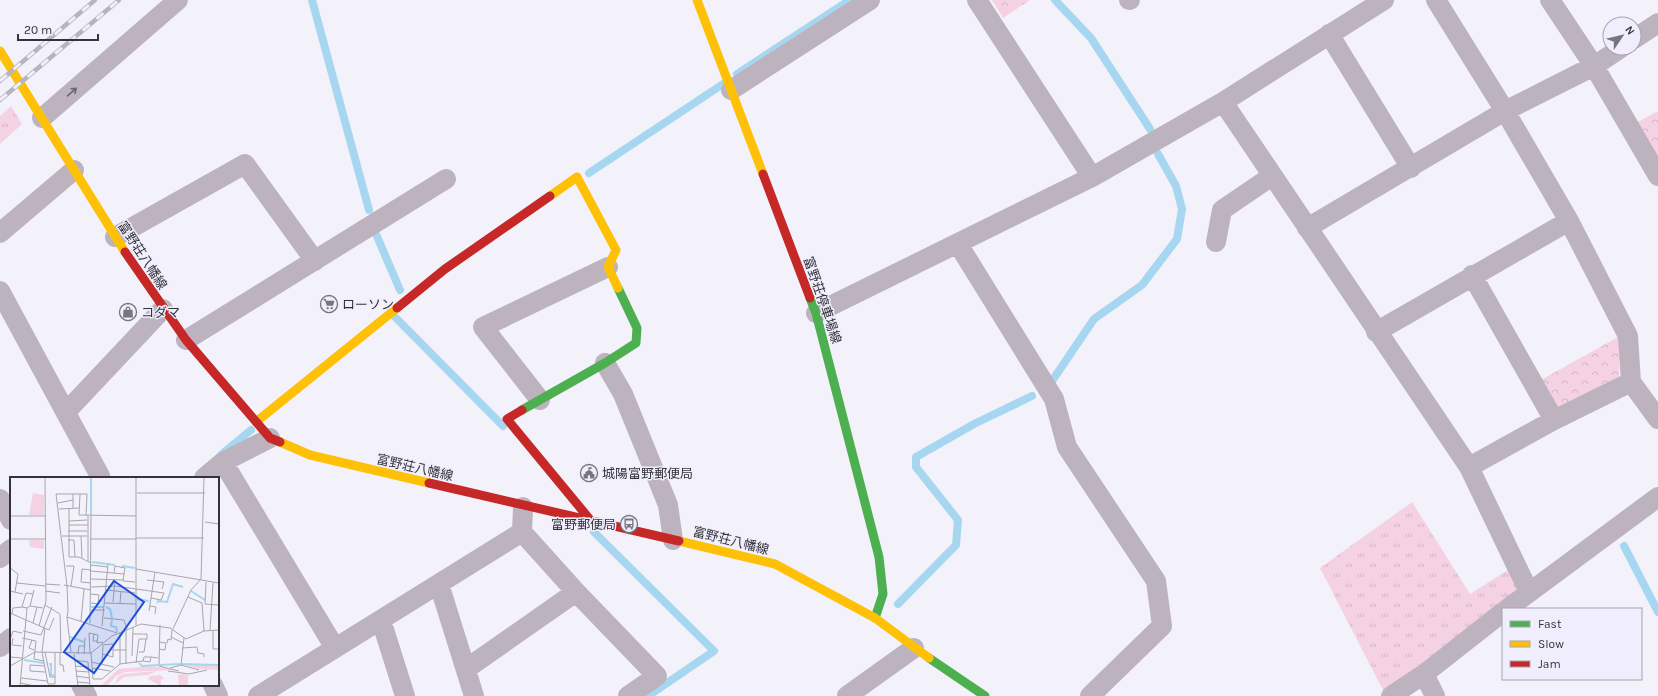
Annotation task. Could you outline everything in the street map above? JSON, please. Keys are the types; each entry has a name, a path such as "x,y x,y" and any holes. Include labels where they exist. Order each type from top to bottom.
{"main road":[{"name":"富野荘停車場線","path":"698,0 816,313 879,557 883,594 875,618"},
{"name":"富野荘八幡線","path":"0,51 115,237 163,309 186,340 270,438 310,456 775,564 826,590 875,618 914,648 985,696"},
{"path":"256,422 445,269 577,177 616,250 608,267 637,328 636,343 605,363 507,419 592,522"}],"street":[{"path":"42,118 178,0"},
{"path":"731,90 870,0"},
{"path":"977,0 1092,177"},
{"path":"816,313 1092,177 1223,102 1384,0"},
{"path":"1436,0 1505,111 1569,221 1628,336 1630,382 1658,419"},
{"path":"1550,0 1594,66 1658,176"},
{"path":"1642,34 1658,23"},
{"path":"1329,34 1411,168"},
{"path":"1307,228 1411,168 1505,111 1594,66 1609,56"},
{"path":"1223,102 1376,332 1469,467 1529,592"},
{"path":"115,237 245,164 315,261"},
{"path":"0,233 74,170"},
{"path":"1216,242 1222,210 1272,176"},
{"path":"186,340 446,179"},
{"path":"1376,332 1472,275 1569,221"},
{"path":"958,244 1054,399 1067,448 1156,581 1162,626 1090,696"},
{"path":"540,400 483,327 608,267"},
{"path":"1472,275 1554,420"},
{"path":"0,292 66,412 100,476 99,477"},
{"path":"66,412 163,309"},
{"path":"605,363 623,394 668,505 673,540"},
{"path":"1469,467 1554,420 1630,382"},
{"path":"205,477 223,462 270,438"},
{"path":"223,462 335,648"},
{"path":"1508,608 1658,497"},
{"path":"0,499 10,518"},
{"path":"524,506 522,532 576,592 657,676 628,696"},
{"path":"258,696 522,532"},
{"path":"0,558 10,550"},
{"path":"439,584 474,696"},
{"path":"466,670 576,592"},
{"path":"1391,696 1424,674 1502,613"},
{"path":"380,620 405,696"},
{"path":"0,647 10,639"},
{"path":"847,696 914,648"},
{"path":"1424,674 1435,696"},
{"path":"82,686 87,696"},
{"path":"213,686 218,696"}],"green space":[{"path":"992,0 1030,0 1003,18"},
{"path":"11,106 22,124 0,144 0,116"},
{"path":"1658,111 1658,161 1636,123"},
{"path":"1620,336 1619,379 1558,413 1539,381"},
{"path":"1412,502 1470,594 1511,568 1523,585 1384,692 1320,568"}],"waterway":[{"path":"312,0 369,210"},
{"path":"737,74 850,0"},
{"path":"1055,0 1091,38 1150,129"},
{"path":"589,173 723,84"},
{"path":"1052,381 1094,319 1142,285 1177,239 1182,209 1176,186 1158,154"},
{"path":"376,234 400,290"},
{"path":"394,316 503,426"},
{"path":"898,604 956,545 958,520 916,467 916,457 974,424 1032,396"},
{"path":"222,454 251,430"},
{"path":"594,532 714,651 648,696"},
{"path":"1624,546 1658,612"}],"railway":[{"path":"0,81 95,0"},
{"path":"0,100 119,0"}],"traffic: fast":[{"path":"522,410 605,363 636,343 637,328 618,288"},
{"path":"810,298 816,313 879,557 883,594 875,618"},
{"path":"929,658 985,696"}],"traffic: slow":[{"path":"697,0 763,174"},
{"path":"0,51 125,252"},
{"path":"550,196 577,177 616,250 608,267 618,288"},
{"path":"256,422 397,308"},
{"path":"280,442 310,455 429,483"},
{"path":"679,541 775,564 875,618 929,658"}],"traffic: jam":[{"path":"763,174 810,298"},
{"path":"397,308 445,269 550,196"},
{"path":"125,252 186,340 270,438 280,442"},
{"path":"522,410 507,419 592,522"},
{"path":"429,483 679,541"}],"place":[{"name":"ローソン","path":"329,304"},
{"name":"コダマ","path":"128,312"},
{"name":"城陽富野郵便局","path":"589,473"},
{"name":"富野郵便局","path":"629,524"}]}
